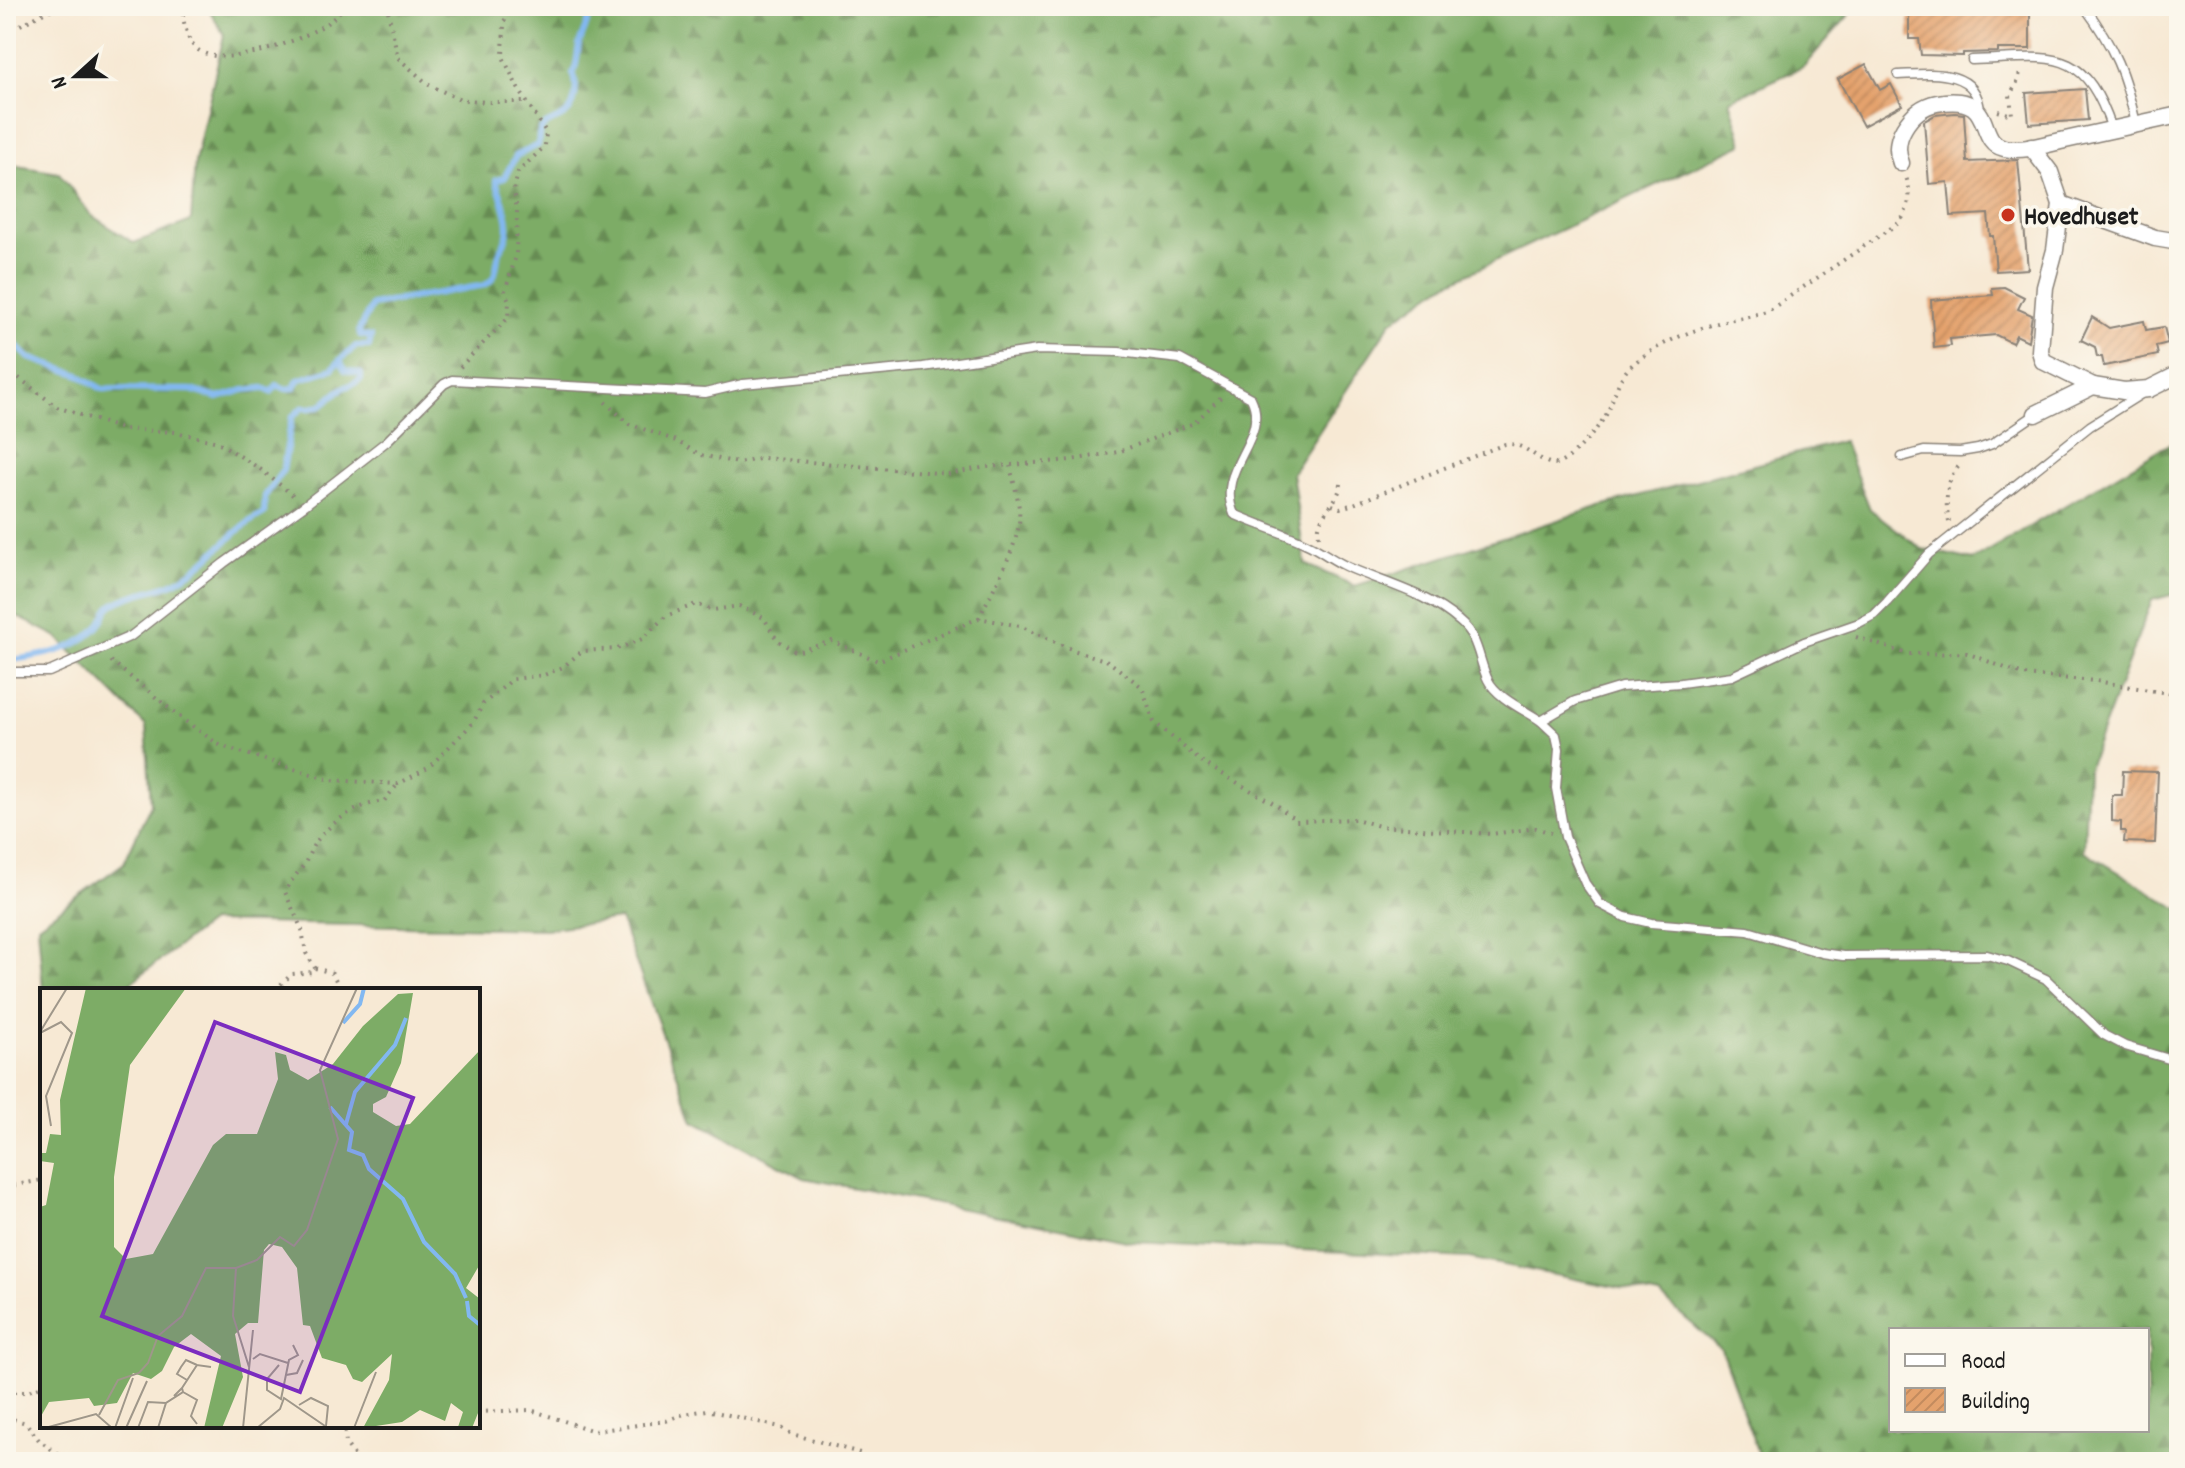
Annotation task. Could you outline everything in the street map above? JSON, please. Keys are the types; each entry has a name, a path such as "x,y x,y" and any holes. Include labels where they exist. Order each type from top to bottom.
{"street":[{"path":"1901,163 1897,143 1914,114 1928,105 1953,100 1988,109 1994,143 2004,148 2031,147 2179,115"},
{"path":"2031,147 2050,172 2061,204 2055,250 2045,287 2040,351 2043,361 2093,386 2124,391 2149,389 2179,374"},
{"path":"2061,204 2155,238 2179,242"},
{"path":"2036,414 2093,386"}],"lane":[{"path":"2084,6 2102,30 2125,76 2136,125"},
{"path":"1972,60 2055,59 2085,74 2101,97 2112,130"},
{"path":"1898,75 1956,77 1975,91 1979,101 1988,109"},
{"path":"6,672 49,672 131,636 387,441 444,384 461,379 593,389 705,393 743,384 923,367 1037,350 1119,352 1180,359 1251,398 1256,409 1257,421 1236,467 1227,499 1234,514 1277,530 1347,567 1393,584 1458,620 1469,630 1477,644 1488,681 1495,690 1556,735 1559,749 1556,788 1565,837 1592,895 1613,913 1651,923 1748,931 1822,953 1843,956 1987,955 2046,979 2104,1035 2125,1046 2179,1062"},
{"path":"1541,721 1575,701 1621,687 1697,682 1732,676 1804,642 1874,615 1929,554 2090,426 2149,389"},
{"path":"1902,457 1924,451 1978,449 1992,444 2036,414"}],"path":[{"path":"6,32 58,6"},
{"path":"184,6 182,13 190,41 209,57 242,56 279,45 327,24 345,6"},
{"path":"382,6 388,11 398,58 429,85 459,99 527,102"},
{"path":"444,384 503,322 516,251 514,190 518,169 545,146 546,132 503,57 504,21 517,6"},
{"path":"1988,109 2012,115 2010,95 2019,79 2020,59"},
{"path":"1332,505 1340,508 1351,505 1505,444 1521,445 1550,464 1561,462 1600,424 1625,372 1640,359 1698,330 1771,309 1900,222 1906,213 1910,193 1901,163"},
{"path":"6,368 57,407 122,429 176,432 218,442 260,469 305,505"},
{"path":"593,389 629,424 674,440 701,455 738,463 764,458 948,474 1118,452 1194,423 1231,387"},
{"path":"1952,536 1946,508 1949,484 1956,468 1978,449"},
{"path":"979,618 1019,525 1010,466"},
{"path":"1323,553 1318,526 1340,493 1341,478"},
{"path":"340,988 332,973 315,968 306,953 302,930 285,892 313,845 333,825 366,803 384,801 398,784 428,768 473,723 483,704 513,679 563,667 582,651 617,649 642,639 666,616 696,604 713,610 739,606 764,618 777,640 796,652 832,641 878,661 979,618 1020,626 1073,650 1108,661 1142,687 1154,722 1203,763 1278,806 1296,821 1356,819 1379,826 1492,834 1536,828 1565,837"},
{"path":"1844,629 1864,641 1908,654 1967,653 2023,675 2096,681 2179,695"},
{"path":"98,652 221,746 330,780 398,784"},
{"path":"277,988 292,974 312,972 315,968"},
{"path":"6,1187 40,1180"},
{"path":"6,1392 26,1392 40,1387"},
{"path":"480,1412 531,1410 594,1431 666,1421 707,1410 780,1427 792,1434 860,1453 872,1462"},
{"path":"6,1417 26,1423 39,1440 69,1462"},
{"path":"341,1428 345,1433 346,1444 359,1462"}],"green space":[{"path":"207,6 1857,6 1803,67 1730,100 1743,144 1442,286 1391,322 1292,473 1305,564 1355,586 1601,506 1843,441 1870,509 1922,549 1973,560 2179,438 2179,593 2152,600 2087,770 2084,851 2179,909 2179,1462 1756,1462 1759,1456 1721,1349 1660,1296 1469,1258 1131,1242 804,1178 694,1120 620,919 545,929 210,922 124,988 43,988 38,925 124,863 151,804 146,726 56,636 6,611 6,164 59,173 91,215 134,243 191,221 195,162 224,35"}],"building":[{"path":"1909,6 2030,7 2030,49 1998,49 1998,52 1963,53 1963,56 1921,55 1919,39 1909,39"},
{"path":"1866,64 1880,90 1891,84 1902,105 1863,126 1838,79"},
{"path":"2085,89 2088,120 2029,124 2026,93"},
{"path":"1964,114 1967,162 2018,160 2028,269 1996,271 1988,214 1951,216 1948,182 1929,184 1924,121 1935,115"},
{"path":"2004,287 2024,297 2018,309 2032,315 2028,341 2016,335 2012,343 1996,335 1950,339 1951,346 1934,348 1931,300 1993,295 1992,288"},
{"path":"2092,317 2109,328 2144,321 2146,330 2164,327 2168,343 2156,346 2158,355 2104,366 2102,357 2097,357 2095,347 2081,340"},
{"path":"2123,771 2158,772 2155,843 2124,842 2125,831 2121,831 2121,822 2112,821 2112,795 2122,795"}],"waterway":[{"path":"6,661 54,652 77,643 97,628 114,604 161,588 189,574 241,528 264,513 265,496 283,470 292,417 302,408 321,405 361,379 361,374 345,370 340,360 356,346 369,346 371,337 360,335 359,330 372,305 485,285 492,280 508,229 506,210 496,180 504,178 516,156 538,145 539,134 545,126 563,116 572,106 576,89 573,73 579,43 593,6"},
{"path":"6,335 29,358 77,374 102,389 191,390 218,398 244,390 263,388 271,392 277,385 294,388 298,380 332,369 340,360"}],"place":[{"name":"Hovedhuset","path":"2008,215"}]}
